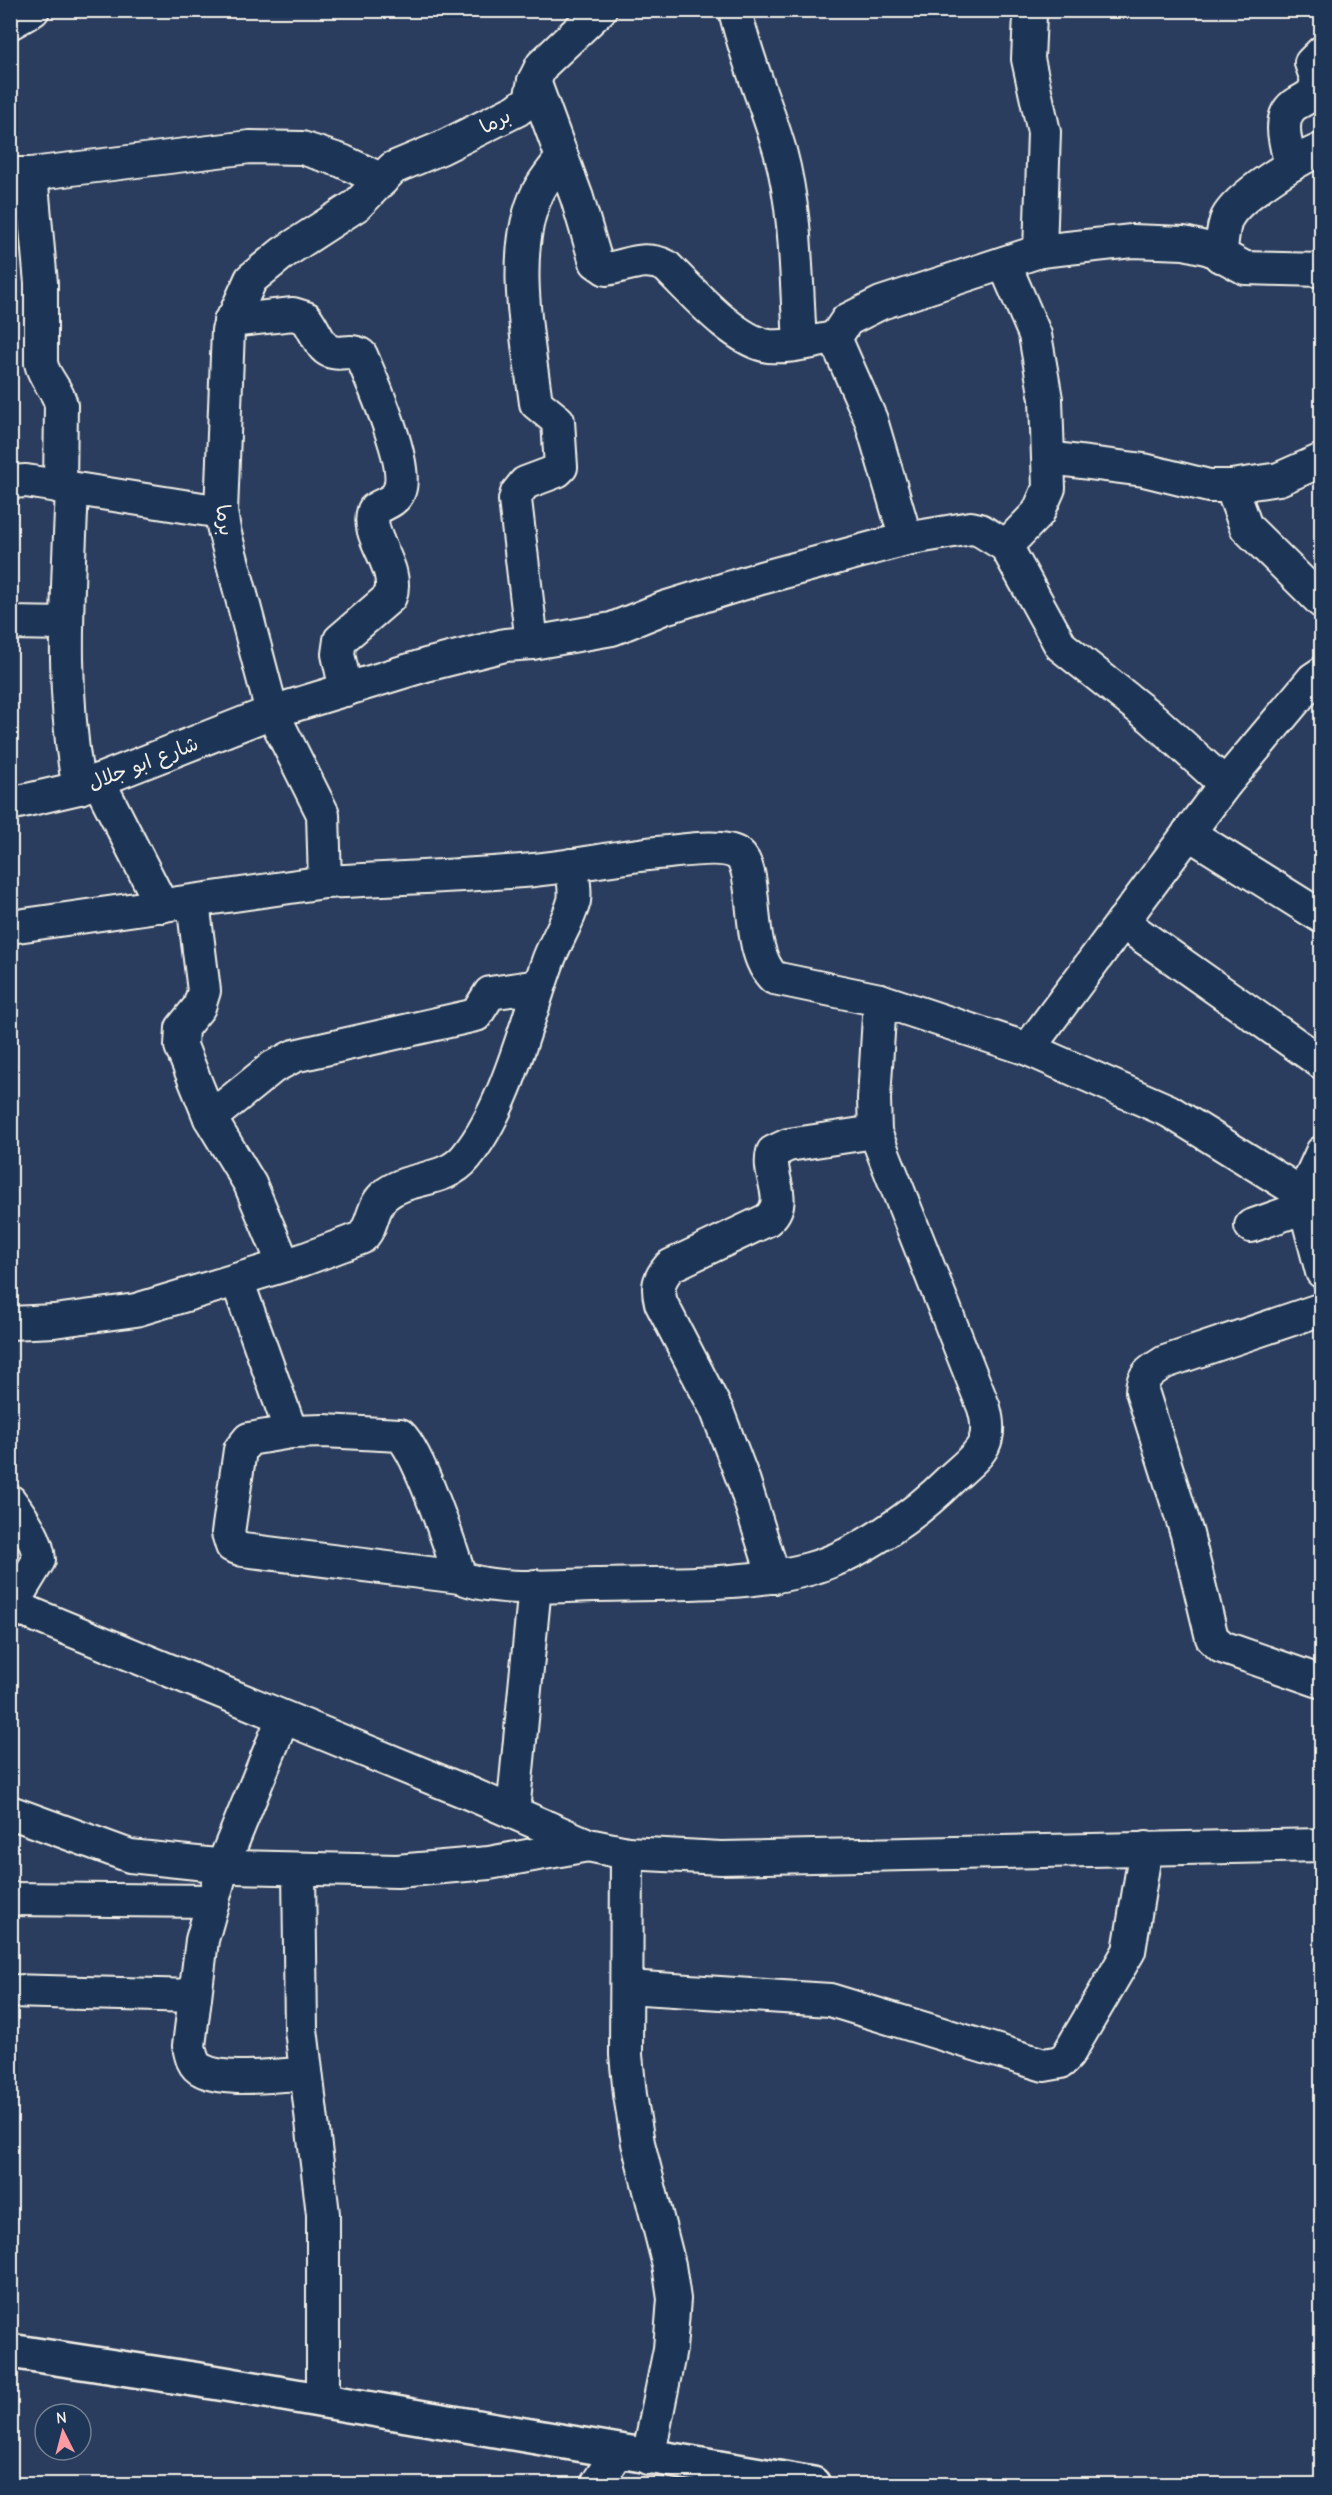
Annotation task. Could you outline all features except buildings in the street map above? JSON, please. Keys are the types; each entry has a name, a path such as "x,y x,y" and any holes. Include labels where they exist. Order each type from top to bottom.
{"main road":[{"path":"10,2351 813,2484"}],"street":[{"path":"10,22 33,10"},
{"name":"برما","path":"325,882 323,814 272,712 221,512 223,418 230,321 251,279 283,253 357,205 403,162 441,148 517,110 530,100 534,81 542,65 600,10"},
{"path":"735,10 742,40 780,150 793,213 800,343"},
{"path":"1035,12 1028,58 1044,132 1040,251"},
{"path":"1291,165 1283,132 1286,116 1292,107 1314,92 1317,80 1311,63 1322,52"},
{"path":"534,81 596,262 600,266 613,268 634,261 656,261 666,266 730,326 748,338 768,346 835,338 847,320 881,303 1040,251 1132,241 1200,245 1245,268 1322,270"},
{"path":"162,906 89,784 68,725 66,488 61,405 60,399 44,375 41,363 41,283 21,174 250,147 302,148 342,161 382,180"},
{"path":"1220,256 1227,219 1232,212 1270,178 1322,149"},
{"path":"532,643 515,500 517,493 525,483 557,471 562,464 558,421 536,403 525,312 524,242 530,211 538,190 562,158"},
{"path":"1004,263 1035,335 1046,399 1049,458 1049,488 1038,513 1006,546 1061,646 1135,705 1225,784"},
{"path":"230,321 293,314 306,318 324,347 331,352 357,352 361,355 384,407 402,479 396,495 374,510 372,523 392,576 393,588 390,597 339,640 338,654 346,690"},
{"path":"835,338 871,420 906,539"},
{"path":"1049,458 1144,470 1209,486 1231,486 1280,479 1322,460"},
{"path":"10,482 26,481 221,512"},
{"path":"1231,486 1246,527 1322,602"},
{"name":"شارع ابو جلال","path":"10,804 89,784 272,712 474,651 612,629 664,608 761,578 906,539 971,528 980,530 1006,546"},
{"path":"10,622 67,624"},
{"path":"1028,1049 1225,784 1313,679 1322,673"},
{"path":"1188,833 1322,917"},
{"path":"10,927 325,882 535,870 714,849 737,854 746,867 758,953 766,970 781,981 880,1000 1028,1049 1169,1111 1306,1202"},
{"path":"10,1323 54,1321 136,1310 237,1280 361,1238 384,1196 445,1173 462,1162 485,1129 574,900 571,865"},
{"path":"193,902 204,992 199,1007 182,1028 180,1041 210,1118 250,1184 284,1264"},
{"path":"1122,922 1322,1063"},
{"path":"210,1118 273,1067 294,1056 476,1015 490,993 539,986"},
{"path":"460,1577 417,1461 408,1442 400,1436 324,1431 291,1432 249,1438 240,1450 228,1533 232,1546 243,1550 460,1577 478,1583 536,1586 774,1577 811,1568 853,1551 932,1498 982,1449 988,1437 989,1424 984,1408 875,1132 874,1099 880,1000"},
{"path":"774,1577 744,1482 717,1411 661,1303 657,1287 661,1276 670,1266 767,1220 777,1213 779,1202 771,1159 773,1152 788,1145 875,1132"},
{"path":"1322,1152 1307,1185 1306,1202 1322,1272"},
{"path":"1251,1226 1306,1202"},
{"path":"237,1280 291,1432"},
{"path":"1322,1309 1165,1362 1147,1374 1142,1382 1142,1391 1187,1534 1212,1638 1222,1647 1322,1682"},
{"path":"10,1501 22,1516 39,1553 39,1560 11,1606 588,1845 627,1853 721,1858 1322,1845"},
{"path":"513,1812 536,1586"},
{"path":"284,1718 223,1865 202,1940 189,2046 191,2059 200,2070 220,2076 306,2074"},
{"path":"10,1812 130,1856 223,1865 397,1871 489,1863 588,1845"},
{"path":"627,1987 830,2000 988,2050 1044,2066 1054,2065 1068,2055 1129,1951 1146,1848"},
{"path":"597,2484 632,2455 670,2349 675,2299 630,2095 626,2055 627,1853"},
{"path":"299,1869 301,2029 323,2214 322,2401"},
{"path":"10,1899 213,1901"},
{"path":"10,1991 195,1996"}]}
